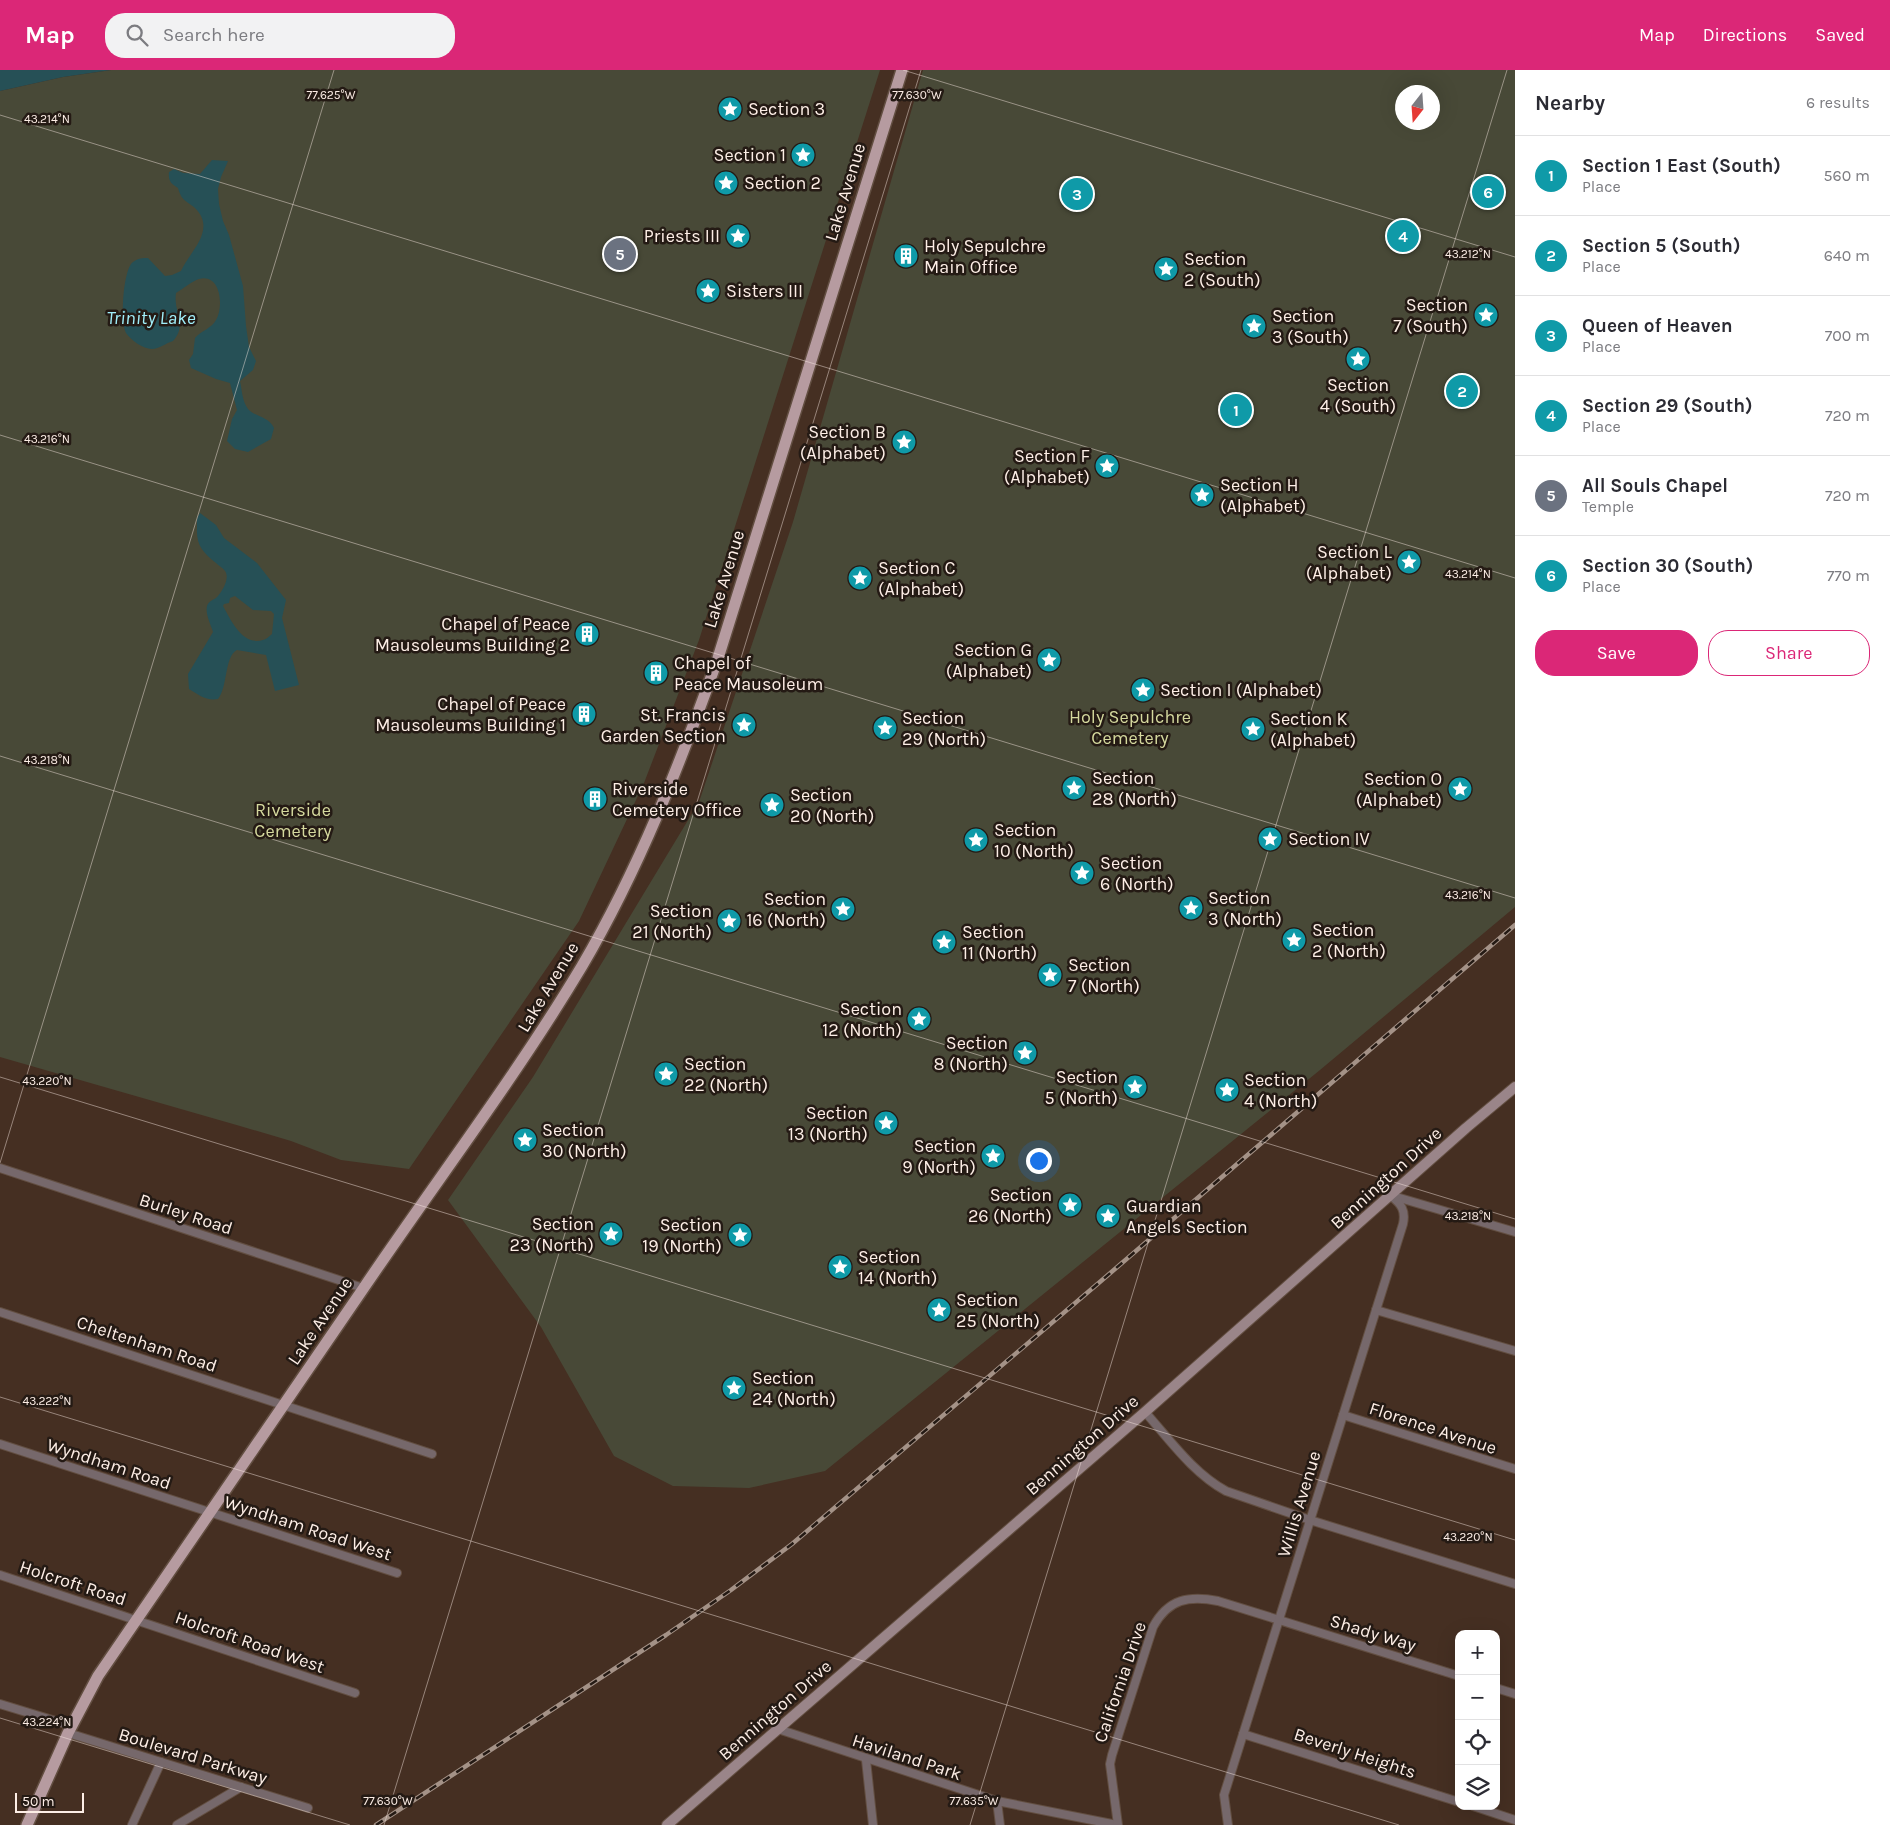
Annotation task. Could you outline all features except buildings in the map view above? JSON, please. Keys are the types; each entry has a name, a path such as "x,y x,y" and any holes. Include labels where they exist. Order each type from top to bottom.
{"main road":[{"name":"Lake Avenue","path":"27,1825 70,1730 98,1676 209,1512 525,1057 583,964 633,871 688,741 718,658 902,70"}],"street":[{"name":"Bennington Drive","path":"667,1825 1145,1412 1466,1128 1515,1087"},
{"name":"Burley Road","path":"0,1168 364,1288"},
{"path":"1391,1196 1515,1232"},
{"name":"Willis Avenue","path":"1228,1825 1224,1795 1404,1218 1402,1207 1391,1196"},
{"path":"1376,1310 1515,1351"},
{"name":"Cheltenham Road","path":"0,1312 432,1454"},
{"path":"1145,1412 1199,1472 1213,1484 1244,1498 1310,1520 1515,1584"},
{"name":"Florence Avenue","path":"1343,1415 1515,1469"},
{"name":"Wyndham Road","path":"0,1444 209,1512"},
{"name":"Wyndham Road West","path":"209,1512 396,1573"},
{"name":"Holcroft Road","path":"0,1575 137,1620"},
{"name":"California Drive","path":"1117,1825 1110,1764 1153,1627 1158,1617 1175,1603 1192,1598 1204,1598 1279,1619"},
{"name":"Shady Way","path":"1279,1619 1456,1675"},
{"name":"Holcroft Road West","path":"137,1620 355,1693"},
{"path":"1500,1689 1515,1694"},
{"name":"Boulevard Parkway","path":"0,1704 161,1762 308,1808"},
{"name":"Haviland Park","path":"778,1729 866,1760 996,1801 1117,1825"},
{"name":"Beverly Heights","path":"1242,1734 1455,1801"},
{"path":"866,1760 873,1825"},
{"path":"132,1825 161,1762"},
{"path":"177,1825 241,1787"},
{"path":"996,1801 1000,1825"},
{"path":"1485,1810 1515,1820"}],"green space":[{"name":"Riverside Cemetery","path":"111,70 880,70 699,640 644,783 579,921 409,1169 341,1160 291,1141 0,1057 0,91 63,77"},
{"name":"Holy Sepulchre Cemetery","path":"923,70 1515,70 1515,907 1320,1070 825,1471 749,1488 673,1486 614,1456 541,1327 448,1200 533,1077 699,802 793,522"}],"water":[{"path":"0,70 111,70 63,77 0,91"},
{"name":"Trinity Lake","path":"212,160 228,161 218,189 219,204 243,286 249,347 256,361 253,370 240,381 242,395 248,409 268,421 274,428 271,439 248,452 235,449 227,441 232,419 237,410 230,383 191,368 189,360 193,354 195,338 212,325 218,314 220,307 219,292 212,281 199,279 176,293 176,306 180,323 177,335 173,341 157,348 149,349 141,346 131,338 126,333 124,327 125,285 127,274 133,262 148,258 165,276 172,275 181,271 203,232 201,216 183,198 178,188 170,182 169,172 174,169 183,173 200,174"},
{"path":"200,513 216,525 224,538 257,563 286,600 282,618 299,685 275,691 266,655 237,650 230,659 218,699 206,698 189,689 188,674 213,632 207,616 207,606 220,593 227,577 224,570 207,556 199,544 197,520","holes":["235,596 253,610 271,611 274,614 272,634 264,640 256,641 243,636 223,606 229,603 230,598"]}],"railway":[{"path":"376,1825 666,1635 731,1590 792,1544 1515,925"}],"place":[{"name":"Section 3","path":"730,109"},
{"name":"Section 1","path":"803,155"},
{"name":"Section 2","path":"726,183"},
{"name":"Section 30 (South)","path":"1488,192"},
{"name":"Queen of Heaven","path":"1077,194"},
{"name":"Priests III","path":"738,236"},
{"name":"Section 29 (South)","path":"1403,236"},
{"name":"All Souls Chapel","path":"620,254"},
{"name":"Holy Sepulchre Main Office","path":"906,256"},
{"name":"Section 2 (South)","path":"1166,269"},
{"name":"Sisters III","path":"708,291"},
{"name":"Section 7 (South)","path":"1486,315"},
{"name":"Section 3 (South)","path":"1254,326"},
{"name":"Section 4 (South)","path":"1358,359"},
{"name":"Section 5 (South)","path":"1462,391"},
{"name":"Section 1 East (South)","path":"1236,410"},
{"name":"Section B (Alphabet)","path":"904,442"},
{"name":"Section F (Alphabet)","path":"1107,466"},
{"name":"Section H (Alphabet)","path":"1202,495"},
{"name":"Section L (Alphabet)","path":"1409,562"},
{"name":"Section C (Alphabet)","path":"860,578"},
{"name":"Chapel of Peace Mausoleums Building 2","path":"587,634"},
{"name":"Section G (Alphabet)","path":"1049,660"},
{"name":"Chapel of Peace Mausoleum","path":"656,673"},
{"name":"Section I (Alphabet)","path":"1143,690"},
{"name":"Chapel of Peace Mausoleums Building 1","path":"584,714"},
{"name":"St. Francis Garden Section","path":"744,725"},
{"name":"Section 29 (North)","path":"885,728"},
{"name":"Section K (Alphabet)","path":"1253,729"},
{"name":"Section 28 (North)","path":"1074,788"},
{"name":"Section O (Alphabet)","path":"1460,789"},
{"name":"Riverside Cemetery Office","path":"595,799"},
{"name":"Section 20 (North)","path":"772,805"},
{"name":"Section IV","path":"1270,839"},
{"name":"Section 10 (North)","path":"976,840"},
{"name":"Section 6 (North)","path":"1082,873"},
{"name":"Section 3 (North)","path":"1191,908"},
{"name":"Section 16 (North)","path":"843,909"},
{"name":"Section 21 (North)","path":"729,921"},
{"name":"Section 2 (North)","path":"1294,940"},
{"name":"Section 11 (North)","path":"944,942"},
{"name":"Section 7 (North)","path":"1050,975"},
{"name":"Section 12 (North)","path":"919,1019"},
{"name":"Section 8 (North)","path":"1025,1053"},
{"name":"Section 22 (North)","path":"666,1074"},
{"name":"Section 5 (North)","path":"1135,1087"},
{"name":"Section 4 (North)","path":"1227,1090"},
{"name":"Section 13 (North)","path":"886,1123"},
{"name":"Section 30 (North)","path":"525,1140"},
{"name":"Section 9 (North)","path":"993,1156"},
{"name":"Section 26 (North)","path":"1070,1205"},
{"name":"Guardian Angels Section","path":"1108,1216"},
{"name":"Section 23 (North)","path":"611,1234"},
{"name":"Section 19 (North)","path":"740,1235"},
{"name":"Section 14 (North)","path":"840,1267"},
{"name":"Section 25 (North)","path":"939,1310"},
{"name":"Section 24 (North)","path":"734,1388"}]}
